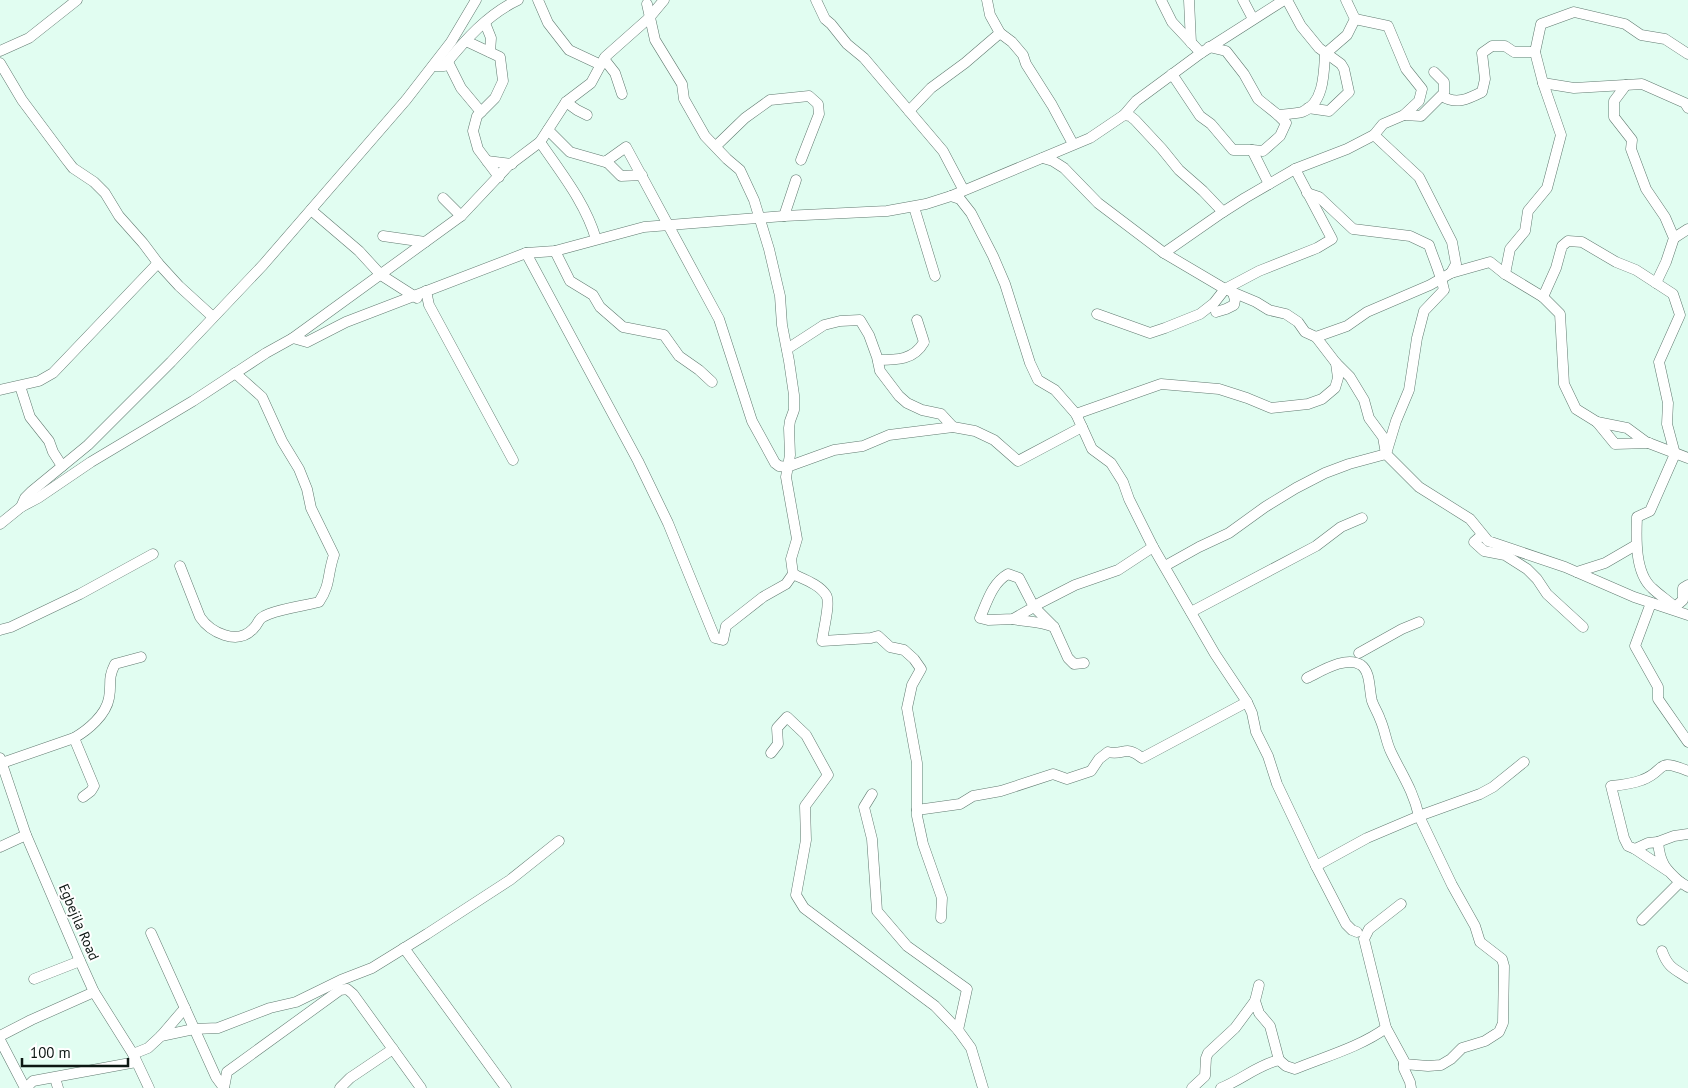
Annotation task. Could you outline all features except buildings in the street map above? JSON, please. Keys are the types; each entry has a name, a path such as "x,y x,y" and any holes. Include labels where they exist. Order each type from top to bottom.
{"street":[{"path":"0,51 29,38 78,0"},
{"path":"21,507 25,498 32,491 88,445 171,362 263,265 433,66 476,0"},
{"path":"433,66 444,66 494,14 518,0"},
{"path":"538,0 548,23 569,50 602,62 614,73 622,94"},
{"path":"0,524 21,507 38,498 91,462 293,338 461,216 512,164 540,142 566,102 591,83 602,62 612,50 649,18 664,0"},
{"path":"816,0 825,19 847,44 864,58 943,151 963,189"},
{"path":"987,0 990,15 1000,33 1012,42 1023,55 1026,64 1074,144"},
{"path":"1160,0 1172,22 1191,43 1205,50 1226,51 1244,74 1258,99 1286,124 1280,136 1263,151 1233,150 1210,124 1200,116 1172,74"},
{"path":"1188,0 1191,43"},
{"path":"1244,0 1253,19"},
{"path":"293,338 307,342 346,322 526,253 555,251 644,227 784,216 888,211 914,207 951,196 963,189 1090,138 1124,115 1136,101 1205,50 1285,0 1301,26 1325,54 1341,64 1348,77 1349,92 1330,111 1308,108"},
{"path":"1346,0 1355,19"},
{"path":"526,253 643,470 668,523 715,638 723,640 726,626 764,597 786,584 793,574 791,559 797,539 786,477 790,455 790,420 794,410 792,386 782,325 780,296 769,249 754,200 740,170 705,136 684,99 682,84 658,47 649,18 647,4"},
{"path":"1505,274 1510,249 1525,231 1528,211 1547,188 1561,134 1543,83 1535,52 1541,24 1574,12 1625,24 1641,35 1665,39 1688,54"},
{"path":"1278,115 1302,112 1312,105 1319,94 1324,77 1325,54 1347,35 1355,19"},
{"path":"1164,254 1223,212 1295,169 1347,149 1374,135 1383,124 1404,115 1419,101 1422,89 1406,69 1388,26 1355,19"},
{"path":"485,23 491,38 490,52"},
{"path":"909,110 931,88 972,58 1000,33"},
{"path":"466,41 500,57 503,81 495,98 477,116 473,131 478,149 499,177"},
{"path":"1442,96 1449,100 1464,100 1482,92 1485,79 1482,53 1492,46 1505,46 1514,52 1535,52"},
{"path":"448,62 461,88 482,112"},
{"path":"0,63 22,100 73,168 94,182 105,193 119,216 143,242 158,263 179,286 213,317"},
{"path":"1404,115 1421,116 1444,94 1444,82 1434,72"},
{"path":"1543,83 1574,88 1642,84 1684,103 1688,108"},
{"path":"1626,85 1614,101 1614,118 1632,140 1632,149 1646,189 1665,217 1674,238"},
{"path":"716,146 745,118 770,100 809,96 818,104 819,114 801,160"},
{"path":"566,102 587,115"},
{"path":"1124,115 1130,116 1135,120 1162,148 1179,170 1223,212"},
{"path":"548,130 570,152 606,161 621,176 642,176"},
{"path":"1374,135 1419,177 1452,242 1456,264 1446,276 1444,290 1424,311 1417,338 1410,390 1396,421 1386,454"},
{"path":"540,142 579,198 596,239"},
{"path":"606,161 626,147 658,203 719,319 736,375 758,434 775,463 779,466 787,467 834,450 862,446 889,436 953,427 975,431 994,440 1018,461 1082,427"},
{"path":"1252,150 1269,184"},
{"path":"1043,158 1053,161 1064,168 1098,203 1164,254 1229,291 1256,302 1269,310 1286,314 1298,322 1305,332 1316,337 1336,363 1350,377 1364,400 1369,418 1382,437 1386,454 1419,487 1470,519 1482,535 1494,545 1577,572 1634,597 1681,611"},
{"path":"487,161 512,164"},
{"path":"1200,314 1229,291 1259,271 1317,248 1332,239 1295,169"},
{"path":"784,216 796,180"},
{"path":"1308,193 1319,197 1354,229 1410,236 1429,245 1435,265 1446,276"},
{"path":"951,196 960,199 971,213 993,256 1030,363 1038,380 1055,390 1076,414 1092,448 1111,463 1123,482 1129,499 1153,547 1215,654 1248,702 1256,732 1268,756 1277,784 1316,866 1346,924 1360,936 1386,1028 1404,1064 1411,1088"},
{"path":"443,198 461,216"},
{"path":"644,227 656,218 658,203"},
{"path":"914,207 935,276"},
{"path":"311,210 359,251 381,275 429,305"},
{"path":"1656,282 1666,262 1674,238 1688,229"},
{"path":"383,236 425,242"},
{"path":"1543,297 1556,268 1562,246 1568,241 1582,242 1656,282 1673,294 1680,315 1658,362 1668,403 1667,424 1675,454 1650,511 1637,518 1636,545 1641,574 1650,587 1681,611"},
{"path":"555,251 570,280 593,295 600,307 623,327 664,335 679,356 712,382"},
{"path":"1316,337 1347,326 1367,312 1430,285 1446,276 1490,262 1505,274 1543,297 1560,314 1564,384 1576,409 1597,422 1615,444 1650,443"},
{"path":"0,390 39,381 52,373 158,263"},
{"path":"426,291 429,305 513,460"},
{"path":"1097,314 1150,333 1200,314 1216,312 1229,291"},
{"path":"787,349 824,326 840,321 860,320 869,336 880,371 902,400 922,410 941,414 953,427"},
{"path":"878,360 894,360 910,356 920,350 924,342 917,320"},
{"path":"1076,414 1161,384 1219,389 1271,408 1308,404 1322,399 1335,388 1338,378 1336,363"},
{"path":"180,566 204,624 214,631 236,637 253,629 259,619 270,614 319,602 329,582 329,569 334,556 311,508 307,489 299,468 282,441 262,397 235,373"},
{"path":"20,386 30,417 49,440 53,452 62,466"},
{"path":"1597,422 1627,428 1646,442 1688,458"},
{"path":"1165,566 1229,533 1265,507 1325,473 1348,464 1386,454"},
{"path":"1191,612 1316,546 1341,527 1362,518"},
{"path":"1482,535 1474,542 1484,551 1505,555 1526,569 1537,579 1547,594 1583,627"},
{"path":"1577,572 1605,563 1636,545"},
{"path":"1013,619 1075,585 1118,570 1153,547"},
{"path":"0,630 11,627 80,594 153,554"},
{"path":"793,574 813,584 826,595 828,604 822,641 878,636 890,646 904,650 921,669 912,685 907,708 917,763 917,810 923,844 942,898 941,918"},
{"path":"1054,627 1044,622 980,618 999,579 1008,574 1019,578 1034,606 1054,627 1068,658 1074,664 1084,663"},
{"path":"1681,611 1683,588 1688,585"},
{"path":"1652,603 1635,646 1658,688 1658,699 1688,742"},
{"path":"1344,663 1358,653 1419,622"},
{"path":"1358,653 1361,666 1367,674 1372,702 1380,717 1390,751 1416,800 1419,816 1452,885 1475,926 1480,942 1502,959 1504,966 1503,1023 1499,1032 1485,1041 1462,1048 1451,1059 1441,1065 1404,1064"},
{"path":"1,760 74,738 85,731 107,706 110,697 110,674 115,664 141,657"},
{"path":"1307,678 1340,663 1359,664 1361,666"},
{"path":"917,810 960,804 973,796 1001,791 1053,774 1067,779 1091,771 1108,752 1134,751 1142,758 1248,702"},
{"path":"771,754 778,744 777,728 787,717 806,735 828,775 805,806 806,840 796,895 800,902 804,908 935,1006 958,1030 971,1048 983,1088"},
{"path":"74,738 94,786 83,797"},
{"name":"Egbejila Road","path":"1,760 26,835 94,992 150,1088"},
{"path":"1316,866 1367,838 1419,816 1480,794 1493,787 1524,762"},
{"path":"1642,920 1684,884 1668,871 1628,846 1624,838 1611,786 1644,780 1662,765 1669,765 1688,771"},
{"path":"872,794 864,807 872,839 877,911 907,946 966,989 958,1030"},
{"path":"1635,849 1648,843 1688,834"},
{"path":"0,847 26,835"},
{"path":"161,1036 194,1029 218,1028 270,1008 296,1002 341,980 372,968 510,880 559,841"},
{"path":"1658,842 1663,865 1668,871"},
{"path":"1360,936 1401,904"},
{"path":"151,933 216,1077 224,1088"},
{"path":"404,948 506,1088"},
{"path":"1662,951 1666,961 1673,969 1688,978"},
{"path":"34,979 80,961"},
{"path":"1192,1088 1204,1076 1208,1054 1234,1028 1255,1001 1259,985"},
{"path":"224,1088 227,1072 340,990 346,989 353,994 421,1088"},
{"path":"94,992 31,1020 0,1038 25,1088 34,1081 56,1083 134,1058 161,1036 185,1008"},
{"path":"1255,1001 1259,1013 1270,1026 1279,1060 1286,1066 1295,1069 1375,1036 1386,1028"},
{"path":"340,1088 350,1078 393,1049"},
{"path":"1221,1088 1269,1062 1279,1060"}]}
